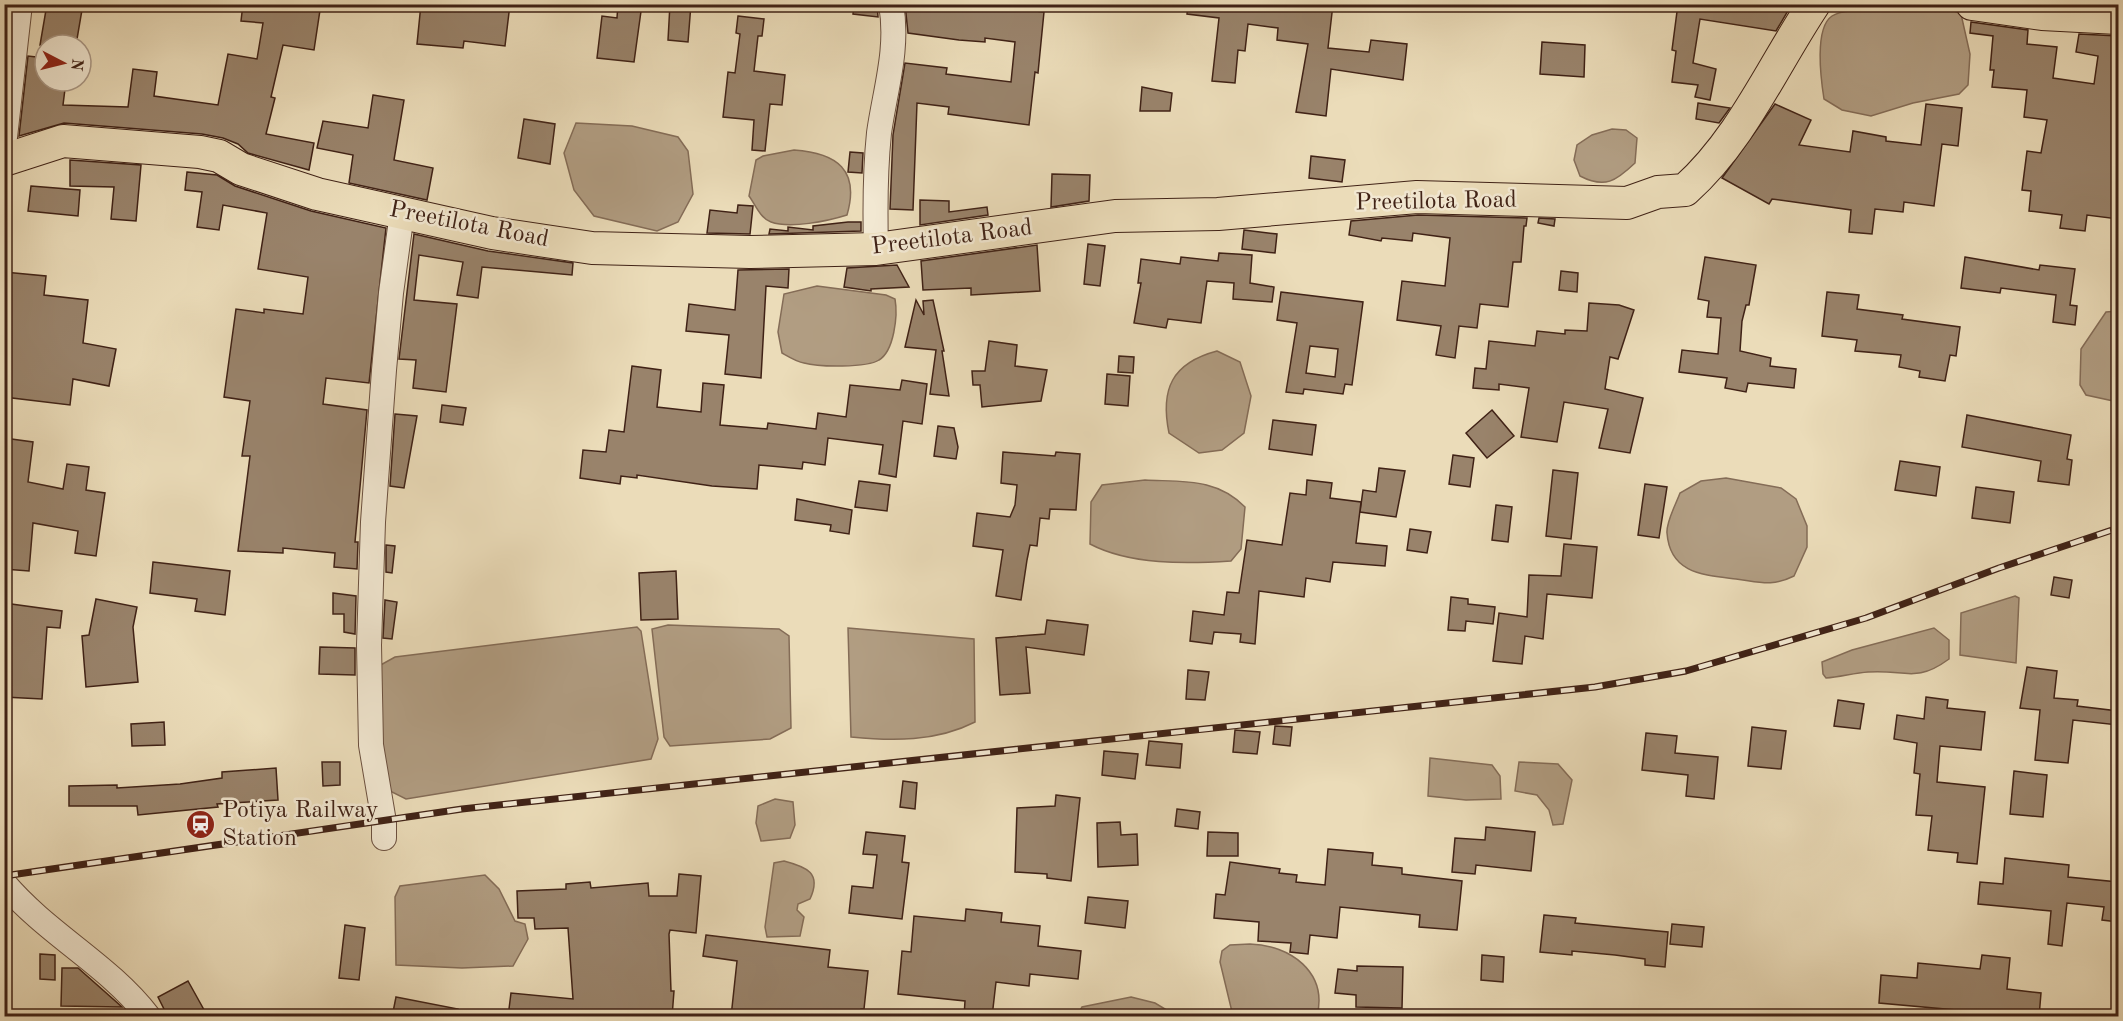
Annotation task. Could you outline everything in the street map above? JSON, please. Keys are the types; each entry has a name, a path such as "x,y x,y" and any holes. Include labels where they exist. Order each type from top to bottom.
{"main road":[{"name":"Preetilota Road","path":"4,160 63,141 170,148 219,156 241,169 317,194 492,232 592,248 750,252 876,249 1115,216 1218,214 1417,197 1627,203 1658,192 1686,190 1714,164 1749,112 1786,46 1814,4"},
{"path":"1972,4 2042,14 2118,18"}],"street":[{"path":"4,146 20,4"},
{"path":"876,249 875,193 879,134 893,57 891,4"},
{"path":"384,838 384,822 371,745 369,633 373,522 384,370 391,292 402,213"},
{"path":"4,883 16,911 134,998 148,1017"}],"shaded area":[{"path":"1857,10 1952,10 1961,14 1970,54 1968,85 1959,94 1913,103 1871,116 1842,110 1824,99 1821,80 1821,43 1826,22 1832,16"},
{"path":"576,123 632,126 678,137 688,151 693,194 678,222 657,231 594,216 574,190 564,153"},
{"path":"1612,129 1626,130 1637,138 1635,163 1610,181 1596,182 1580,176 1574,160 1577,145 1592,135"},
{"path":"794,150 822,155 842,167 850,186 847,215 820,222 788,225 771,222 761,214 749,196 756,160 763,156"},
{"path":"817,286 886,295 895,299 894,332 888,349 879,360 854,366 831,366 801,362 782,353 778,332 784,294"},
{"path":"2118,311 2118,402 2086,395 2080,385 2081,349 2106,312"},
{"path":"1217,351 1240,362 1251,396 1244,433 1222,450 1199,453 1169,433 1166,403 1168,391 1173,380 1189,363"},
{"path":"1726,478 1781,488 1796,499 1807,526 1807,547 1794,576 1779,582 1766,583 1712,576 1691,570 1675,557 1670,547 1667,529 1680,493 1701,481"},
{"path":"1145,480 1199,483 1223,491 1234,498 1245,507 1241,549 1231,561 1159,562 1123,556 1090,544 1091,502 1102,485"},
{"path":"2015,596 2019,598 2016,663 1960,655 1961,613"},
{"path":"668,625 779,629 789,636 791,728 770,739 670,746 664,737 652,629"},
{"path":"637,627 641,631 658,739 651,759 406,799 388,790 379,740 377,667 395,657"},
{"path":"848,628 974,639 975,722 960,729 929,737 882,739 851,737"},
{"path":"1934,628 1949,640 1949,659 1937,667 1910,674 1868,672 1826,678 1823,674 1822,662 1852,650"},
{"path":"1430,758 1492,765 1500,776 1501,799 1466,800 1428,796"},
{"path":"1519,762 1558,764 1572,780 1563,824 1553,825 1549,810 1537,795 1515,791"},
{"path":"775,799 793,802 795,825 790,838 761,841 756,823 758,806"},
{"path":"784,861 810,872 814,883 813,890 810,899 798,904 797,910 804,917 800,936 767,937 765,927 774,863"},
{"path":"485,875 499,889 515,921 525,924 528,939 513,966 462,968 396,965 395,897 400,886"},
{"path":"1250,944 1279,949 1303,964 1317,986 1319,1000 1317,1016 1233,1016 1220,962 1222,951 1230,945"},
{"path":"1131,997 1155,1003 1170,1012 1171,1016 1077,1016 1082,1007"},
{"path":"904,1012 940,1012 950,1016 897,1016"}],"building":[{"path":"47,4 83,4 78,33 42,33"},
{"path":"243,4 283,4 320,10 314,50 283,45 271,97 275,98 266,134 314,143 309,170 248,153 238,144 202,134 64,123 19,136 28,56 33,57 33,93 64,93 63,105 128,107 133,69 157,72 154,96 218,105 228,54 257,59 263,23 241,21"},
{"path":"421,4 510,4 505,46 464,41 463,48 417,44"},
{"path":"618,4 642,4 634,62 597,58 602,16 617,18"},
{"path":"670,4 691,4 688,42 668,40"},
{"path":"854,4 877,4 878,17 853,14"},
{"path":"905,4 1018,4 1018,9 1044,12 1038,73 1035,72 1029,125 948,114 949,107 917,103 913,210 890,209 893,135 905,63 947,68 946,74 1011,82 1015,42 985,38 985,42 959,40 908,33"},
{"path":"1188,4 1333,4 1328,48 1369,52 1371,40 1407,44 1403,80 1331,69 1326,116 1296,112 1308,44 1277,40 1278,28 1248,24 1245,51 1238,50 1235,83 1212,81 1219,18 1187,14"},
{"path":"1678,4 1792,4 1776,31 1700,19 1693,63 1716,69 1710,100 1695,97 1698,85 1672,82 1676,51 1672,50"},
{"path":"738,16 764,19 762,36 758,36 754,71 785,75 782,105 770,104 765,151 752,150 754,120 723,117 728,72 735,73 740,34 736,33"},
{"path":"1971,22 2028,30 2027,44 2057,47 2053,78 2094,84 2098,56 2076,52 2079,34 2118,36 2115,67 2118,68 2118,78 2113,120 2118,120 2118,219 2087,215 2085,231 2060,228 2062,215 2029,211 2031,191 2022,190 2027,151 2041,153 2047,120 2024,117 2027,90 1992,87 1994,70 1990,70 1993,36 1970,33"},
{"path":"1542,42 1585,45 1584,77 1540,74"},
{"path":"1142,87 1172,93 1170,111 1140,111"},
{"path":"373,95 404,100 394,160 433,168 427,200 349,183 353,155 317,148 323,121 368,128"},
{"path":"1698,103 1730,108 1719,123 1696,119"},
{"path":"1775,104 1811,120 1799,145 1850,152 1853,131 1886,137 1886,141 1921,145 1926,104 1962,108 1958,146 1942,144 1934,206 1904,202 1903,212 1875,209 1872,234 1849,232 1851,210 1772,199 1769,204 1722,178"},
{"path":"524,119 555,124 550,164 518,158"},
{"path":"850,152 863,153 862,173 848,172"},
{"path":"1311,156 1345,160 1342,182 1309,178"},
{"path":"70,160 141,165 136,221 111,219 114,187 70,186"},
{"path":"187,172 217,175 235,186 311,211 386,228 369,383 326,378 323,404 367,410 355,542 358,542 357,569 334,567 335,553 283,548 283,553 238,551 250,456 242,456 250,401 224,397 236,309 264,313 264,309 303,314 308,277 258,269 267,213 223,205 219,230 197,227 202,192 185,190"},
{"path":"1052,174 1090,175 1089,201 1051,207"},
{"path":"31,186 80,190 78,216 28,211"},
{"path":"920,200 949,201 949,212 987,207 988,215 920,225"},
{"path":"738,205 753,206 750,234 707,233 710,210 737,213"},
{"path":"1418,215 1527,218 1526,226 1524,226 1521,262 1513,262 1508,307 1480,304 1477,328 1459,326 1455,358 1436,355 1441,326 1397,320 1402,281 1445,286 1450,238 1413,233 1412,241 1382,238 1381,241 1349,235 1351,221"},
{"path":"1539,218 1555,219 1554,226 1538,223"},
{"path":"861,222 861,231 769,234 770,229 788,231 788,227 813,230 813,226"},
{"path":"1244,230 1277,234 1275,253 1242,249"},
{"path":"414,234 488,251 573,263 572,275 482,267 478,298 457,295 463,262 419,255 414,300 457,304 446,392 413,388 416,360 399,359"},
{"path":"1088,244 1105,246 1100,286 1084,284"},
{"path":"1037,245 1040,291 971,295 971,288 923,290 921,261"},
{"path":"1219,253 1252,255 1250,283 1274,287 1272,302 1233,299 1234,283 1207,281 1201,323 1168,319 1166,328 1134,323 1141,283 1138,283 1141,259 1180,264 1181,257 1218,261"},
{"path":"1705,257 1756,265 1749,305 1746,305 1742,321 1740,351 1771,358 1770,366 1796,369 1794,388 1748,383 1746,392 1725,388 1727,378 1679,372 1682,350 1718,354 1721,318 1707,317 1709,301 1698,299"},
{"path":"1965,257 2039,270 2040,265 2075,269 2070,305 2077,306 2075,325 2053,322 2056,295 2001,288 2000,293 1961,288"},
{"path":"897,265 909,287 871,289 871,291 844,287 847,268"},
{"path":"789,269 788,288 766,286 761,378 725,374 729,335 686,331 689,304 735,310 738,270"},
{"path":"1561,271 1578,273 1577,292 1559,290"},
{"path":"4,272 46,276 44,295 88,300 83,343 116,349 109,386 73,379 70,405 4,397"},
{"path":"1281,292 1363,302 1352,385 1345,384 1343,394 1304,389 1303,394 1286,392 1297,323 1277,320","holes":["1310,346 1338,349 1335,377 1306,373"]},
{"path":"1827,292 1859,295 1857,309 1903,315 1902,319 1960,327 1956,356 1950,355 1945,381 1919,377 1920,371 1899,367 1901,355 1855,351 1857,340 1822,336"},
{"path":"916,300 924,315 923,301 933,300 944,351 942,351 949,396 930,394 936,350 905,347"},
{"path":"1589,303 1619,305 1634,310 1618,359 1610,357 1605,389 1643,398 1630,453 1599,448 1608,409 1564,402 1557,442 1521,437 1529,388 1499,384 1499,390 1473,388 1475,368 1486,369 1489,341 1535,346 1537,331 1565,334 1565,330 1587,331"},
{"path":"989,341 1017,345 1015,366 1047,370 1041,401 982,407 980,385 973,385 972,371 985,371"},
{"path":"1119,356 1134,357 1133,373 1118,372"},
{"path":"632,366 661,370 657,407 701,412 703,383 724,385 720,425 767,429 768,423 816,429 818,413 846,417 850,385 900,390 902,380 927,384 922,424 903,421 896,477 879,474 883,445 828,438 825,465 803,462 802,469 759,465 757,489 712,486 637,475 637,478 621,476 620,484 580,478 583,450 606,452 609,430 624,432"},
{"path":"1107,374 1130,376 1128,406 1105,404"},
{"path":"442,405 466,408 463,425 440,422"},
{"path":"1492,410 1514,436 1487,458 1466,433"},
{"path":"395,414 417,416 404,488 390,486"},
{"path":"1967,415 2071,435 2067,459 2072,460 2069,485 2038,481 2041,461 1962,447"},
{"path":"1273,420 1316,425 1312,455 1269,449"},
{"path":"938,426 954,428 958,447 956,459 934,456"},
{"path":"4,438 33,442 28,482 63,489 67,464 89,467 86,490 105,493 96,556 75,553 78,531 33,523 29,571 4,569"},
{"path":"1003,452 1055,456 1056,452 1080,454 1076,510 1050,509 1049,519 1040,518 1037,546 1030,545 1021,600 996,596 1003,550 973,546 977,513 1010,517 1015,505 1017,485 1001,483"},
{"path":"1453,455 1474,458 1470,487 1449,484"},
{"path":"1900,461 1940,467 1936,496 1895,490"},
{"path":"1379,468 1405,471 1396,517 1360,512 1363,490 1376,492"},
{"path":"1553,470 1578,473 1571,539 1546,536"},
{"path":"1307,480 1332,483 1330,498 1361,502 1356,543 1387,546 1385,566 1333,562 1330,582 1306,578 1304,597 1259,591 1255,644 1240,642 1241,634 1214,632 1212,644 1190,641 1193,611 1224,615 1227,592 1239,593 1247,540 1282,545 1290,493 1306,495"},
{"path":"859,481 890,485 887,511 855,507"},
{"path":"1645,484 1667,487 1659,538 1638,535"},
{"path":"1976,487 2014,492 2010,523 1972,518"},
{"path":"797,499 852,510 849,534 830,531 831,525 795,520"},
{"path":"1496,505 1512,507 1508,542 1492,540"},
{"path":"1410,529 1431,532 1427,553 1407,550"},
{"path":"1564,544 1597,547 1592,598 1547,594 1543,639 1525,636 1522,664 1493,661 1499,613 1527,617 1529,575 1561,576"},
{"path":"386,545 395,546 392,573 386,572"},
{"path":"153,562 230,571 225,615 195,611 197,599 150,593"},
{"path":"676,571 678,619 641,620 639,573"},
{"path":"2054,577 2072,580 2069,598 2051,595"},
{"path":"333,593 356,596 355,634 344,632 344,614 333,614"},
{"path":"1451,597 1468,599 1468,604 1495,607 1493,624 1466,621 1465,631 1448,630"},
{"path":"96,599 137,607 133,627 138,682 86,687 82,636 89,635"},
{"path":"385,600 397,602 392,639 383,638"},
{"path":"4,603 62,611 60,628 47,627 42,699 4,697"},
{"path":"1047,620 1088,625 1084,655 1026,647 1030,693 1000,695 996,638 1045,634"},
{"path":"320,647 355,648 355,675 319,674"},
{"path":"2027,667 2057,671 2054,698 2078,700 2077,706 2118,711 2118,725 2073,720 2068,763 2035,760 2040,710 2020,708"},
{"path":"1188,670 1209,672 1205,700 1186,699"},
{"path":"1926,697 1948,700 1947,708 1985,712 1981,750 1940,746 1937,782 1985,787 1977,864 1957,862 1958,853 1928,850 1932,816 1916,815 1920,774 1914,773 1917,743 1894,739 1897,715 1924,719"},
{"path":"1838,700 1864,704 1860,729 1834,726"},
{"path":"164,722 165,745 132,746 131,724"},
{"path":"1275,726 1292,727 1290,746 1273,744"},
{"path":"1752,727 1786,731 1781,769 1748,766"},
{"path":"1235,730 1260,732 1257,754 1233,752"},
{"path":"1646,733 1677,736 1675,753 1718,757 1714,799 1686,796 1688,775 1642,770"},
{"path":"1149,741 1182,744 1180,768 1146,765"},
{"path":"1104,751 1138,754 1135,779 1102,775"},
{"path":"322,762 340,762 340,785 323,786"},
{"path":"276,768 278,800 217,804 218,807 138,815 137,806 69,806 69,786 117,785 117,788 180,784 222,778 222,772"},
{"path":"2014,771 2047,775 2043,817 2010,814"},
{"path":"903,781 917,783 915,809 900,807"},
{"path":"1056,795 1080,798 1071,881 1047,878 1047,874 1015,872 1017,808 1055,806"},
{"path":"1177,809 1200,812 1198,829 1175,826"},
{"path":"1120,822 1121,835 1137,834 1138,865 1098,867 1097,823"},
{"path":"1486,827 1535,832 1531,871 1476,865 1475,874 1452,872 1455,838 1485,840"},
{"path":"866,832 905,836 902,862 909,863 902,919 849,913 852,886 873,888 877,855 863,854"},
{"path":"1208,832 1238,833 1238,856 1207,856"},
{"path":"1328,849 1373,853 1372,865 1402,868 1402,874 1462,881 1457,930 1419,927 1420,915 1340,907 1337,938 1310,935 1308,954 1290,952 1291,943 1258,941 1259,922 1214,918 1216,894 1225,895 1230,862 1280,869 1279,873 1297,875 1296,882 1325,885"},
{"path":"2005,858 2069,865 2068,877 2118,882 2118,922 2102,920 2104,907 2067,903 2062,946 2048,944 2051,911 1978,904 1980,882 2003,884"},
{"path":"679,874 701,876 696,933 670,930 669,934 671,991 674,991 672,1017 612,1013 611,1017 508,1017 511,993 573,999 568,928 535,929 534,918 518,918 517,891 566,889 566,884 590,882 591,888 648,883 649,896 677,896"},
{"path":"1088,897 1128,901 1125,928 1085,923"},
{"path":"966,909 1002,913 1001,922 1040,926 1038,946 1081,951 1078,979 1030,974 1029,986 996,982 992,1017 964,1017 965,1001 898,994 902,951 911,952 914,916 965,921"},
{"path":"1544,915 1576,918 1575,923 1668,932 1665,967 1645,965 1645,959 1615,955 1572,951 1572,955 1540,952"},
{"path":"1672,924 1704,927 1702,947 1670,944"},
{"path":"345,925 365,928 359,980 339,978"},
{"path":"706,935 830,950 828,967 868,971 864,1009 861,1009 860,1017 731,1017 737,961 703,956"},
{"path":"40,954 55,955 55,980 40,979"},
{"path":"1482,955 1504,957 1503,982 1481,980"},
{"path":"1982,955 2010,958 2007,989 2041,993 2039,1017 1978,1017 1978,1012 1879,1003 1881,975 1917,978 1918,963 1980,969"},
{"path":"1357,966 1403,967 1402,1008 1356,1007 1356,995 1335,993 1338,969 1357,971"},
{"path":"62,968 78,968 122,1007 61,1006"},
{"path":"188,981 208,1017 168,1017 158,997"},
{"path":"396,997 458,1009 457,1017 392,1017"}],"railway":[{"path":"4,876 462,809 1595,687 1686,671 1866,618 1999,568 2118,528"}],"place":[{"name":"Potiya Railway Station","path":"201,825"}]}
